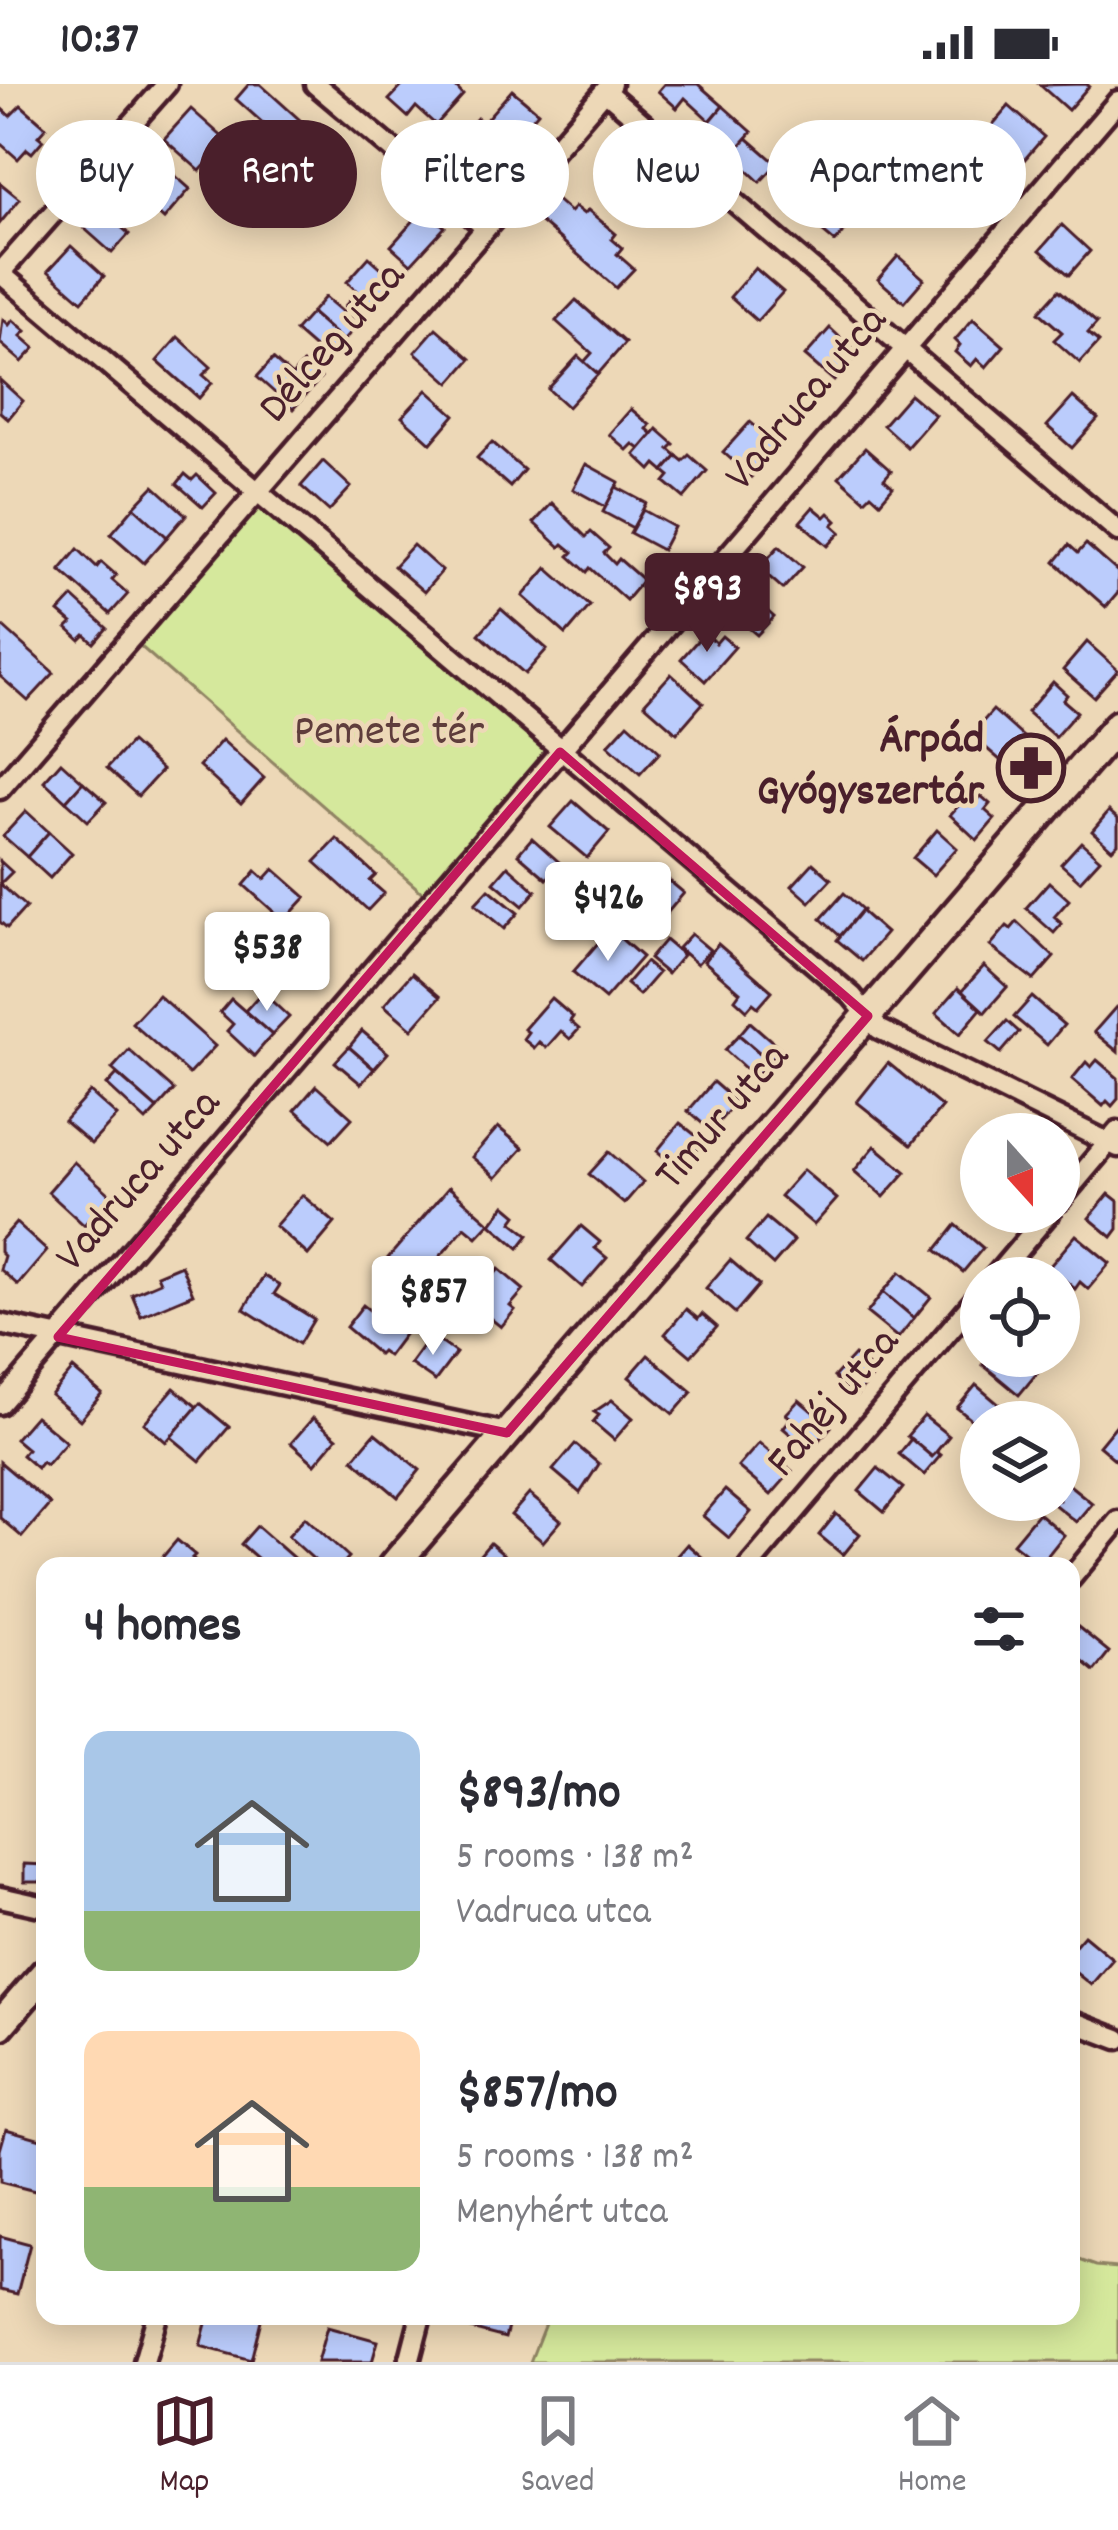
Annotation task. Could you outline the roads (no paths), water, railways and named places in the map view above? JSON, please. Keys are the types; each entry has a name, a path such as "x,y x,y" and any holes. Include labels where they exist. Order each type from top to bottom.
{"street":[{"path":"167,84 0,273 852,997 879,1029 936,1060 1115,1140 1080,1178"},
{"path":"315,84 381,140"},
{"path":"608,87 1118,532"},
{"name":"Délceg utca","path":"569,132 608,87"},
{"name":"Vadruca utca","path":"0,1404 1118,101"},
{"name":"Délceg utca","path":"258,493 486,228"},
{"path":"0,789 258,493"},
{"name":"Timur utca","path":"401,1557 1118,725"},
{"path":"1012,1257 1032,1233"},
{"name":"Fahéj utca","path":"757,1557 960,1318"},
{"path":"0,1324 507,1433"},
{"path":"1080,1567 1118,1521"},
{"path":"0,1897 36,1904"},
{"path":"0,2025 36,1983"},
{"path":"1080,2024 1110,2036 1118,2013"},
{"path":"144,2362 154,2325"},
{"path":"409,2362 419,2325"}],"place":[{"name":"Árpád Gyógyszertár","path":"1031,768"}],"park label":[{"name":"Pemete tér","path":"389,734"}]}
